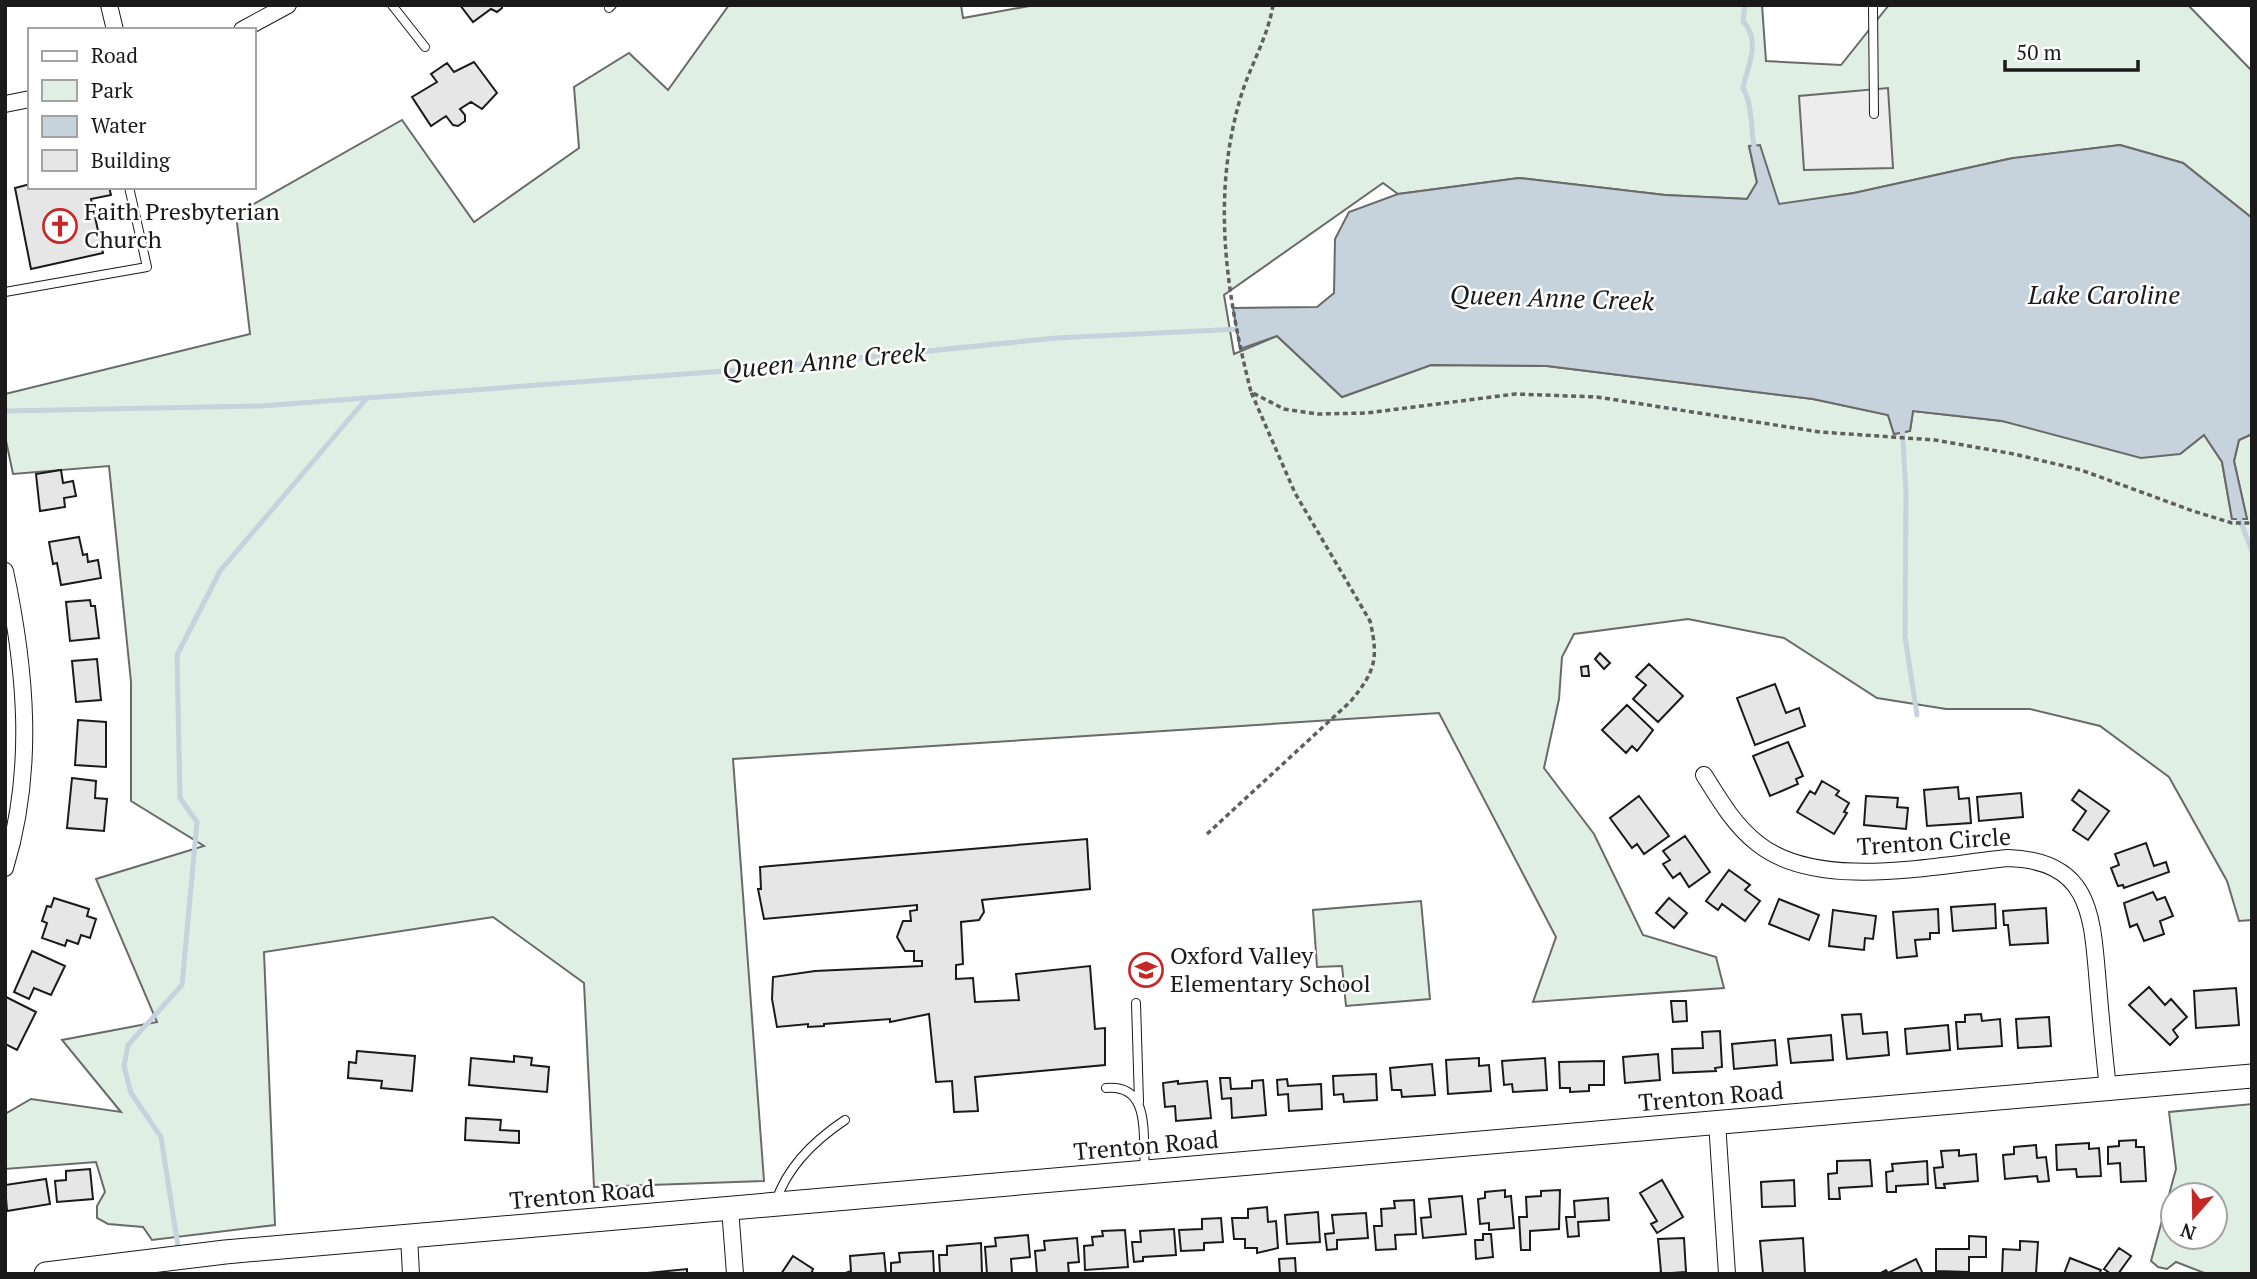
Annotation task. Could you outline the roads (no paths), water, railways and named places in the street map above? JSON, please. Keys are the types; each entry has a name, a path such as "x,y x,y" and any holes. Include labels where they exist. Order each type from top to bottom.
{"main road":[{"name":"Trenton Road","path":"46,1274 409,1236 2252,1076"}],"street":[{"path":"109,5 115,28"},
{"path":"246,28 288,5"},
{"path":"5,104 28,99"},
{"path":"5,571 8,603 24,688 25,746 22,790 6,863"},
{"name":"Trenton Circle","path":"1704,775 1737,823 1756,843 1791,863 1809,868 1850,872 2008,858 2028,859 2064,874 2080,891 2092,918 2108,1088"},
{"path":"1717,1122 1727,1274"},
{"path":"730,1208 735,1274"},
{"path":"409,1236 411,1274"}],"lane":[{"path":"392,5 425,47"},
{"path":"1873,5 1874,114"},
{"path":"5,292 147,267 129,189"},
{"path":"1136,1003 1139,1102 1145,1172"},
{"path":"1106,1088 1119,1087 1132,1092 1139,1102"},
{"path":"775,1204 789,1171 824,1134 845,1120"}],"water":[{"name":"Lake Caroline","path":"1760,145 1779,204 1854,193 2013,158 2120,145 2183,163 2252,218 2252,434 2239,440 2234,461 2247,519 2232,519 2222,462 2204,435 2180,454 2141,458 2002,421 1913,411 1910,431 1894,434 1888,415 1813,399 1547,366 1431,365 1342,397 1277,336 1240,349 1233,308 1317,307 1334,293 1335,239 1349,212 1398,194 1519,178 1665,195 1747,199 1757,182 1749,146"}],"waterway":[{"path":"1745,5 1743,21 1752,38 1752,54 1743,88 1750,108 1754,146"},
{"name":"Queen Anne Creek","path":"179,1253 161,1137 131,1093 124,1066 128,1045 182,985 197,822 180,798 177,655 220,571 367,398 751,369 1056,338 1240,329"},
{"path":"5,411 261,406 366,398"},
{"path":"1902,425 1906,493 1905,637 1917,715"},
{"path":"2238,515 2252,551"}],"place":[{"name":"Faith Presbyterian Church","path":"60,226"},
{"name":"Oxford Valley Elementary School","path":"1146,970"}]}
